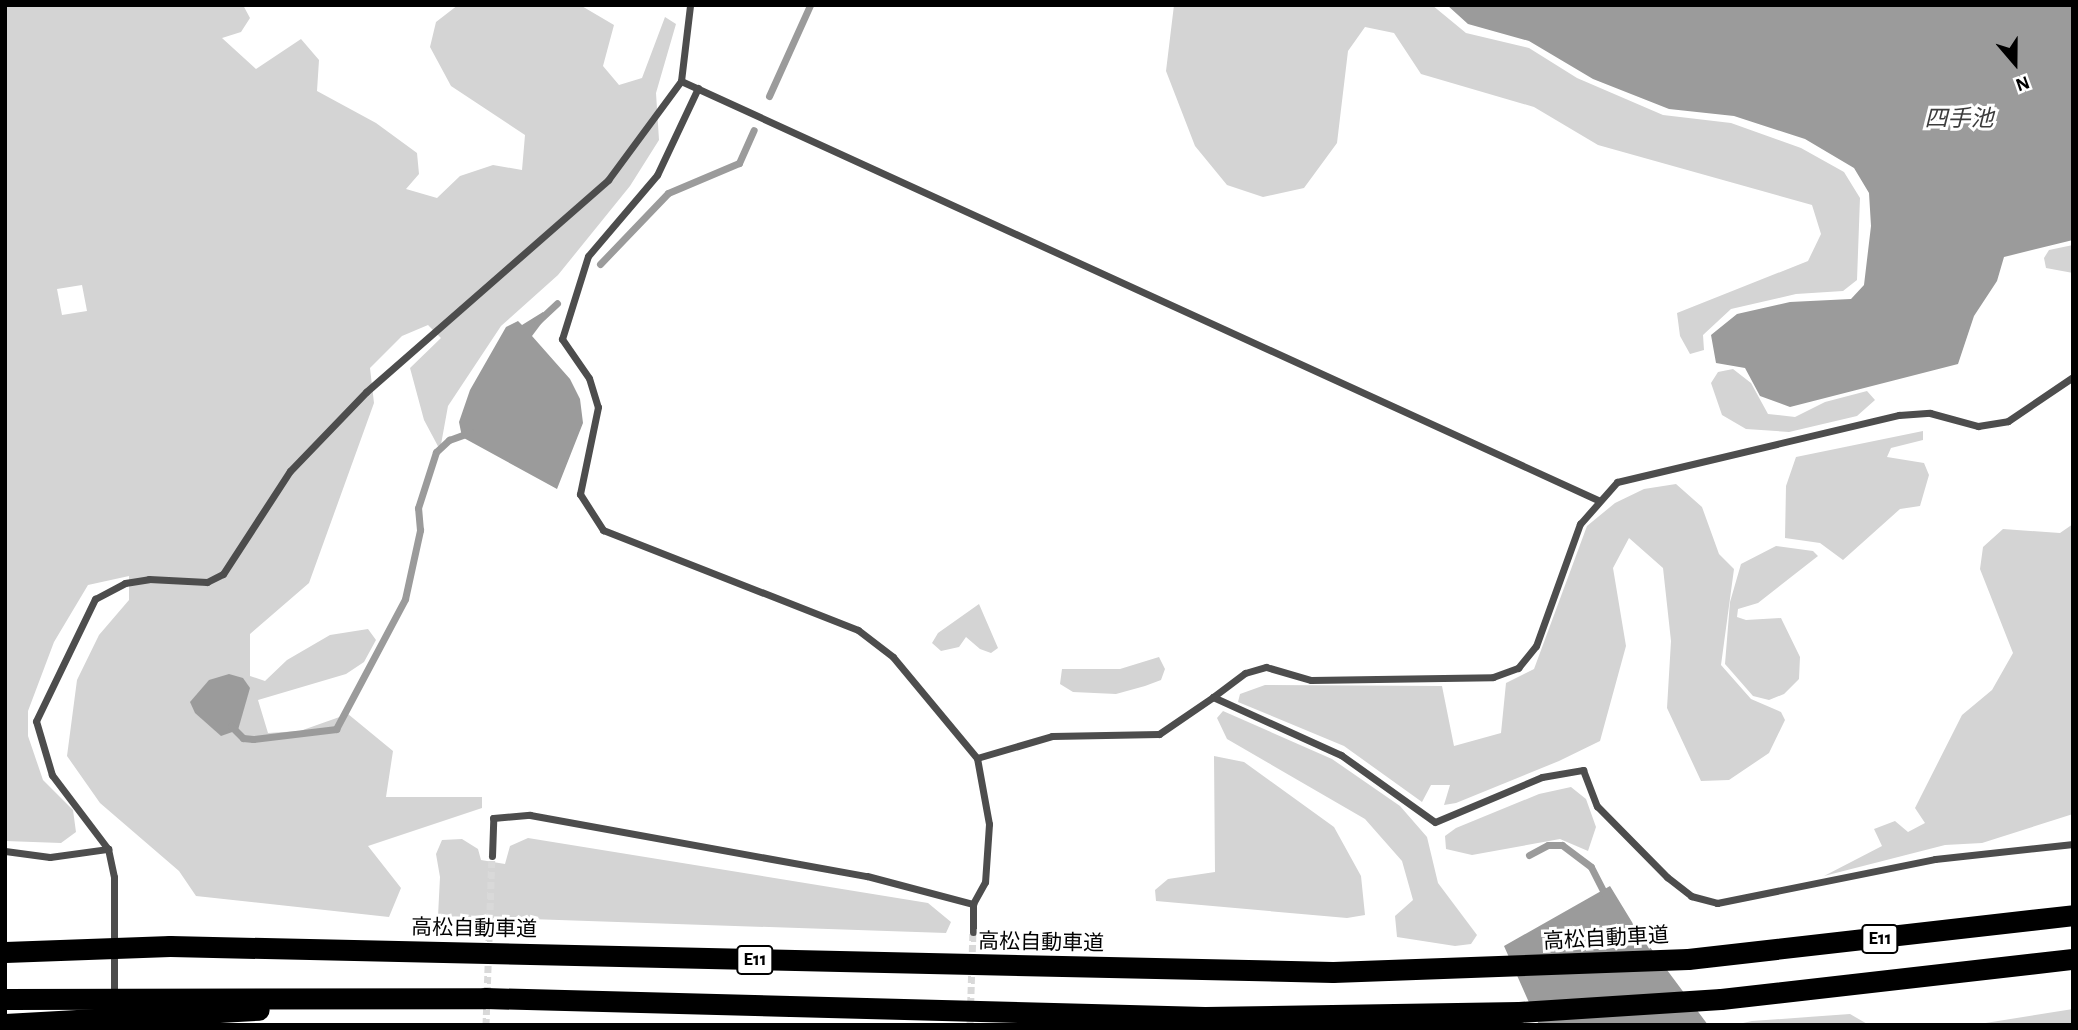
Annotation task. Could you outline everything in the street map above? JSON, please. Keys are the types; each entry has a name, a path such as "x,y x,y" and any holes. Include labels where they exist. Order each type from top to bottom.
{"highway":[{"name":"高松自動車道","path":"5,952 170,946 1333,972 1505,968 1688,959 2073,915"},
{"path":"5,938 61,937 170,946"},
{"name":"E11","path":"5,999 485,999 1177,1017 1519,1012 1721,999 2073,959"},
{"path":"5,1024 485,999"}],"street":[{"path":"114,1025 113,902 108,849 52,775 36,721 95,599 125,583 149,579 207,582 223,574 290,471 366,392 608,180 681,81 690,5"},
{"path":"681,81 1598,500"},
{"path":"698,88 657,175 588,256 562,339 589,378 598,407 580,494 603,530 858,630 893,657 960,743 977,758 989,824 985,882 973,904 973,932"},
{"path":"977,758 1052,736 1159,734 1245,673 1266,667 1311,680 1493,677 1518,668 1536,646 1580,524 1598,500 1617,482 1899,415 1930,413 1978,426 2008,421 2073,377"},
{"path":"1213,697 1341,755 1435,822 1542,777 1583,771 1597,806 1667,877 1691,896 1717,903 1935,859 2073,844"},
{"path":"492,856 493,818 530,815 867,876 973,904"},
{"path":"5,851 50,858 108,849"}],"shaded area":[{"path":"5,5 243,5 250,18 241,32 222,38 256,69 301,39 319,60 317,91 376,123 417,153 419,174 406,189 437,198 460,176 493,165 522,170 525,135 451,86 430,47 436,22 458,5 580,5 614,25 603,66 619,85 642,78 665,17 676,24 656,93 659,140 630,186 558,275 501,326 448,406 440,450 424,420 410,368 441,338 428,325 402,336 370,368 374,403 309,583 250,634 250,676 265,681 287,660 330,635 368,629 376,640 364,662 346,674 258,700 268,733 300,731 348,714 393,751 386,797 482,797 482,808 368,846 401,888 389,917 196,896 179,871 100,803 67,756 77,680 99,635 129,600 129,576 88,585 54,642 28,711 28,736 43,780 73,810 76,832 61,843 5,841","holes":["82,285 87,311 62,315 57,289"]},
{"path":"1174,5 1432,5 1466,33 1529,48 1577,78 1663,115 1731,123 1801,148 1844,172 1860,198 1857,280 1843,291 1796,294 1731,309 1703,335 1704,350 1690,354 1680,336 1677,313 1808,261 1821,234 1812,205 1598,145 1534,107 1421,74 1394,33 1365,27 1348,51 1337,143 1304,188 1263,197 1227,185 1195,146 1166,71"},
{"path":"2073,245 2073,273 2046,268 2044,258 2049,250"},
{"path":"1733,369 1751,383 1768,414 1795,417 1825,402 1867,391 1875,400 1857,416 1789,432 1746,429 1722,415 1711,383 1718,372"},
{"path":"1923,431 1923,440 1891,448 1887,457 1924,463 1929,475 1920,506 1900,509 1843,560 1820,543 1785,538 1786,486 1796,457"},
{"path":"1676,484 1702,507 1719,554 1734,569 1721,665 1751,699 1781,712 1785,720 1769,753 1729,780 1701,781 1667,708 1671,641 1663,568 1629,538 1613,568 1626,646 1600,741 1559,761 1456,803 1444,805 1450,785 1431,785 1422,802 1344,746 1238,702 1240,694 1265,685 1442,686 1454,746 1501,733 1506,683 1534,669 1587,526 1615,503 1644,489"},
{"path":"2073,524 2073,814 1982,843 1945,845 1824,876 1882,846 1874,829 1895,821 1908,832 1925,823 1915,808 1962,715 1992,690 2013,653 1980,569 1983,547 2003,529 2060,533"},
{"path":"1776,546 1813,551 1818,556 1758,603 1738,609 1737,617 1746,620 1781,618 1800,657 1799,679 1784,694 1769,700 1753,696 1725,664 1730,602 1741,564"},
{"path":"979,604 998,648 991,653 980,649 966,637 959,647 941,651 932,643 938,633"},
{"path":"1159,657 1165,669 1161,680 1116,694 1073,692 1060,684 1062,669 1120,669"},
{"path":"1223,711 1332,759 1400,806 1427,837 1438,883 1477,935 1471,944 1455,946 1397,937 1395,916 1413,900 1402,861 1365,819 1227,739 1217,718"},
{"path":"1214,756 1244,762 1334,827 1361,876 1365,915 1347,918 1156,901 1155,890 1168,879 1215,872"},
{"path":"1571,787 1586,799 1596,827 1588,851 1560,839 1472,855 1446,849 1445,836 1456,828 1539,794"},
{"path":"528,838 928,903 951,922 946,933 438,916 440,877 436,854 442,840 462,839 478,849 481,860 505,864 510,846"},
{"path":"2073,1009 2073,1025 1973,1025"},
{"path":"1850,1014 1869,1025 1734,1025 1752,1021"}],"water":[{"name":"四手池","path":"1447,5 2073,5 2073,240 2004,257 1997,281 1974,316 1958,364 1790,407 1760,396 1745,368 1716,363 1711,335 1737,314 1790,302 1851,299 1864,285 1871,226 1869,193 1854,168 1805,139 1734,116 1669,109 1593,79 1529,41 1468,24"},
{"path":"543,312 547,316 532,336 570,379 580,399 583,423 557,489 462,437 459,422 470,390 506,327 518,321 522,325"},
{"path":"229,674 243,678 250,688 238,730 221,736 195,713 190,702 209,680"},
{"path":"1610,886 1635,927 1708,1025 1539,1025 1504,946"}],"waterway":[{"path":"769,96 810,5"},
{"path":"600,264 668,193 739,163 754,130"},
{"path":"538,321 557,303"},
{"path":"231,726 243,738 253,739 336,729 405,599 420,530 418,508 436,452 449,440 471,432"},
{"path":"1529,855 1548,845 1562,845 1591,867 1606,896"}],"tunnel":[{"path":"486,1025 492,856"},
{"path":"970,1025 973,932"}]}
